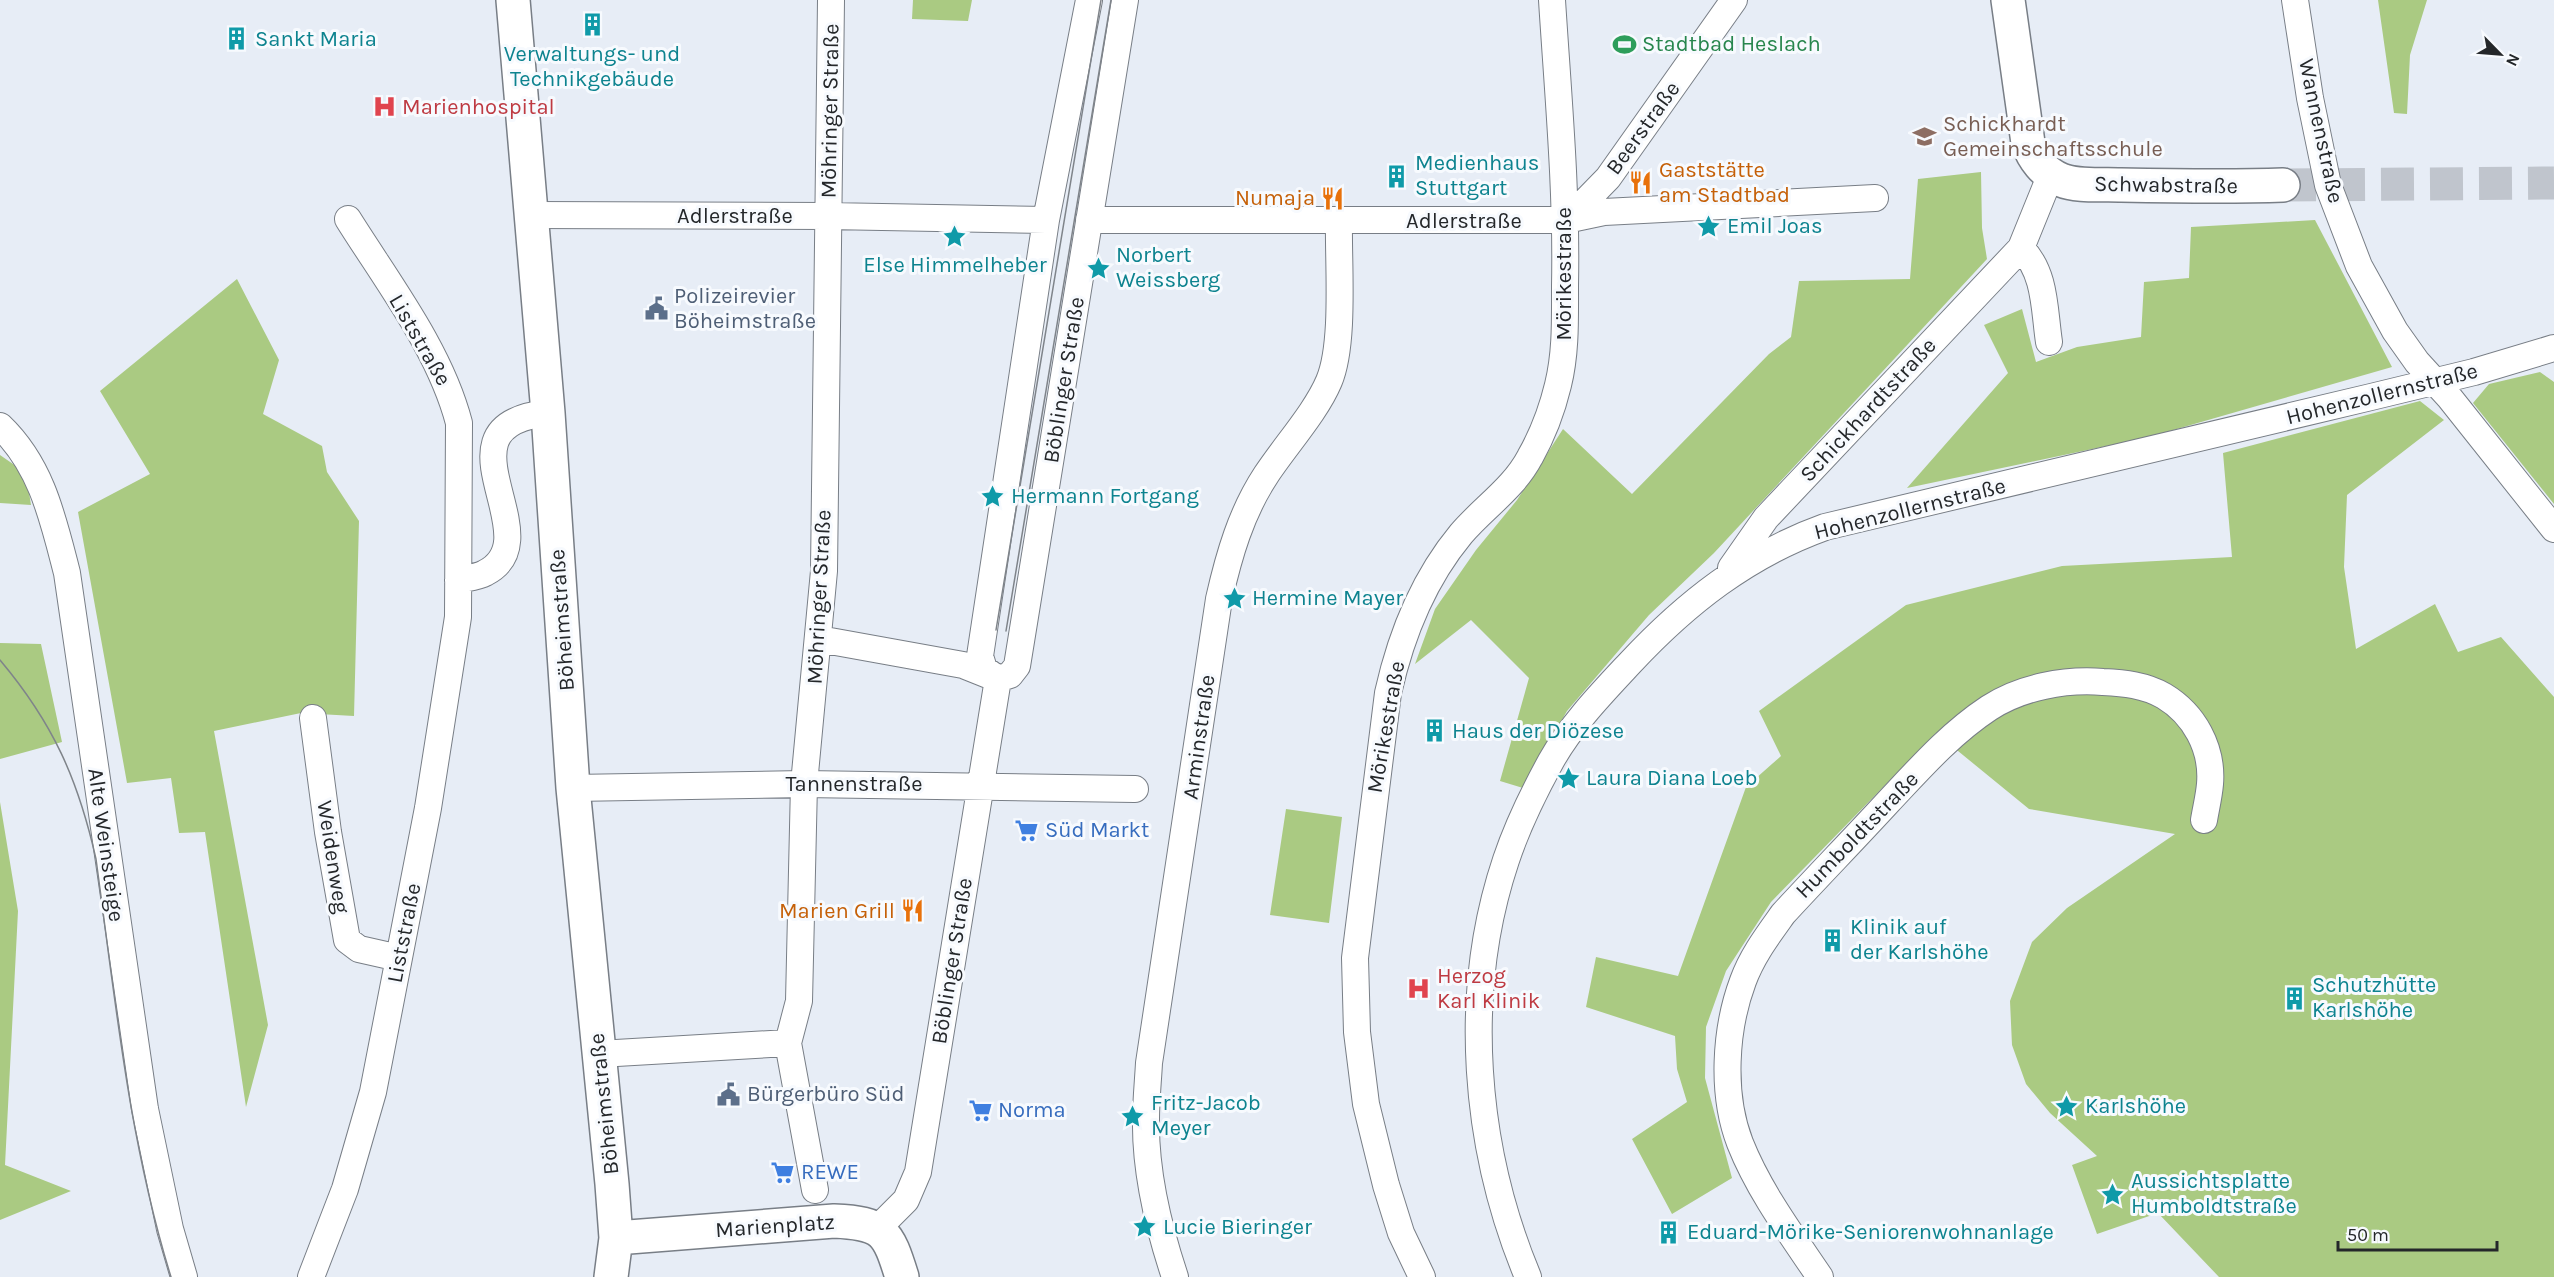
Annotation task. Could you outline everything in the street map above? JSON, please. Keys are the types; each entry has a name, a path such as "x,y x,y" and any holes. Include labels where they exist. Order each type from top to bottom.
{"street":[{"name":"Böheimstraße","path":"513,0 548,413 573,788 616,1238 611,1277"},
{"name":"Möhringer Straße","path":"815,1190 788,1043 799,1001 804,784 824,571 831,0"},
{"name":"Böblinger Straße","path":"998,679 984,669 980,656 1046,220 1089,0"},
{"name":"Böblinger Straße","path":"998,679 1010,675 1017,666 1125,0"},
{"name":"Mörikestraße","path":"1422,1277 1401,1233 1386,1185 1366,1104 1357,1032 1355,958 1383,723 1394,666 1412,611 1433,572 1462,533 1511,486 1548,421 1559,384 1564,351 1566,220 1552,0"},
{"name":"Beerstraße","path":"1566,220 1608,178 1734,0"},
{"path":"2008,0 2028,143 2037,161 2051,174"},
{"name":"Wannenstraße","path":"2295,0 2310,98 2328,185 2359,266 2395,331 2417,362 2554,529"},
{"name":"Schwabstraße","path":"2051,174 2061,180 2091,184 2283,185"},
{"name":"Schickhardtstraße","path":"1724,578 1766,518 2021,248 2051,174"},
{"name":"Adlerstraße","path":"1089,220 1566,220 1604,212 1875,198"},
{"name":"Adlerstraße","path":"531,215 828,216 1046,220"},
{"name":"Liststraße","path":"311,1277 345,1189 373,1092 428,808 458,617 459,423 452,396 434,358 348,219"},
{"name":"Arminstraße","path":"1175,1277 1149,1176 1146,1120 1148,1074 1220,599 1229,555 1245,513 1264,477 1318,401 1334,366 1338,330 1339,221"},
{"path":"2021,248 2031,258 2040,278 2049,342"},
{"name":"Hohenzollernstraße","path":"1528,1277 1499,1195 1486,1128 1478,1059 1481,990 1489,928 1506,860 1552,760 1593,702 1662,629 1724,578 1790,540 1825,527 2474,372 2554,348"},
{"path":"458,579 486,573 498,563 506,549 507,523 493,469 493,453 503,428 523,416 548,413"},
{"name":"Alte Weinsteige","path":"0,426 25,453 38,477 48,500 68,573 145,1109 170,1229 184,1277"},
{"path":"819,639 963,665 998,679"},
{"name":"Böblinger Straße","path":"878,1229 906,1200 918,1172 998,679"},
{"name":"Humboldtstraße","path":"1820,1277 1775,1210 1750,1166 1739,1141 1730,1104 1728,1064 1732,1020 1743,981 1760,945 1783,914 1954,734 1990,707 2024,692 2059,683 2093,681 2130,684 2155,691 2179,705 2196,725 2207,754 2210,783 2204,820"},
{"name":"Weidenweg","path":"313,718 328,832 347,940 359,949 399,958"},
{"name":"Tannenstraße","path":"573,788 804,784 1136,789"},
{"path":"599,1054 788,1043"},
{"name":"Marienplatz","path":"616,1238 834,1221 857,1222 878,1229"},
{"path":"878,1229 890,1242 902,1277"}],"green space":[{"path":"913,0 972,0 968,21 912,19"},
{"path":"2378,0 2427,0 2410,55 2407,114 2394,113"},
{"path":"1981,172 1982,228 1987,259 1714,553 1649,615 1567,711 1523,788 1500,781 1529,678 1471,620 1415,664 1435,609 1476,550 1517,500 1563,429 1632,494 1769,354 1791,337 1799,281 1910,279 1918,179"},
{"path":"2315,220 2392,367 2149,437 1907,488 2008,373 1984,325 2022,309 2036,362 2077,347 2141,337 2144,282 2189,278 2191,227"},
{"path":"237,279 279,360 263,414 322,446 327,472 359,521 354,716 301,713 214,731 268,1025 246,1107 205,832 179,833 171,778 127,783 78,512 150,474 100,391"},
{"path":"2540,372 2554,382 2554,504 2473,403 2489,384"},
{"path":"2420,401 2444,420 2347,495 2344,567 2356,649 2435,604 2458,652 2501,637 2554,697 2554,1277 2219,1277 2158,1213 2097,1234 2072,1165 2097,1156 2050,1113 2026,1084 2012,1045 2010,1001 2032,942 2067,908 2175,834 2029,809 1936,733 1771,902 1726,971 1706,1027 1705,1078 1732,1178 1672,1214 1632,1139 1687,1102 1677,1069 1675,1036 1586,1007 1596,957 1678,976 1746,787 1781,756 1759,711 1906,605 2062,566 2232,557 2223,453"},
{"path":"0,455 26,473 31,505 0,503"},
{"path":"0,643 41,644 62,742 0,759"},
{"path":"0,802 18,911 5,1165 71,1191 0,1220"},
{"path":"1286,809 1342,817 1329,923 1270,915"}],"tunnel":[{"path":"2283,185 2554,183"}],"tram line":[{"path":"996,630 1101,0"},
{"path":"1006,631 1111,0"},
{"path":"0,660 19,683 49,730 72,777 89,830 96,859 117,1017 134,1122 156,1226 171,1277"}],"place":[{"name":"Verwaltungs- und Technikgebäude","path":"592,25"},
{"name":"Sankt Maria","path":"237,39"},
{"name":"Stadtbad Heslach","path":"1624,44"},
{"name":"Marienhospital","path":"384,107"},
{"name":"Schickhardt Gemeinschaftsschule","path":"1925,137"},
{"name":"Medienhaus Stuttgart","path":"1397,176"},
{"name":"Gaststätte am Stadtbad","path":"1641,183"},
{"name":"Numaja","path":"1333,198"},
{"name":"Emil Joas","path":"1709,226"},
{"name":"Else Himmelheber","path":"955,236"},
{"name":"Norbert Weissberg","path":"1098,268"},
{"name":"Polizeirevier Böheimstraße","path":"656,309"},
{"name":"Hermann Fortgang","path":"993,496"},
{"name":"Hermine Mayer","path":"1234,598"},
{"name":"Haus der Diözese","path":"1434,731"},
{"name":"Laura Diana Loeb","path":"1568,778"},
{"name":"Süd Markt","path":"1027,830"},
{"name":"Marien Grill","path":"913,911"},
{"name":"Klinik auf der Karlshöhe","path":"1832,940"},
{"name":"Herzog Karl Klinik","path":"1419,989"},
{"name":"Schutzhütte Karlshöhe","path":"2294,998"},
{"name":"Bürgerbüro Süd","path":"729,1094"},
{"name":"Karlshöhe","path":"2067,1106"},
{"name":"Norma","path":"980,1110"},
{"name":"Fritz-Jacob Meyer","path":"1133,1116"},
{"name":"REWE","path":"783,1172"},
{"name":"Aussichtsplatte Humboldtstraße","path":"2113,1194"},
{"name":"Lucie Bieringer","path":"1145,1227"},
{"name":"Eduard-Mörike-Seniorenwohnanlage","path":"1669,1232"}]}
